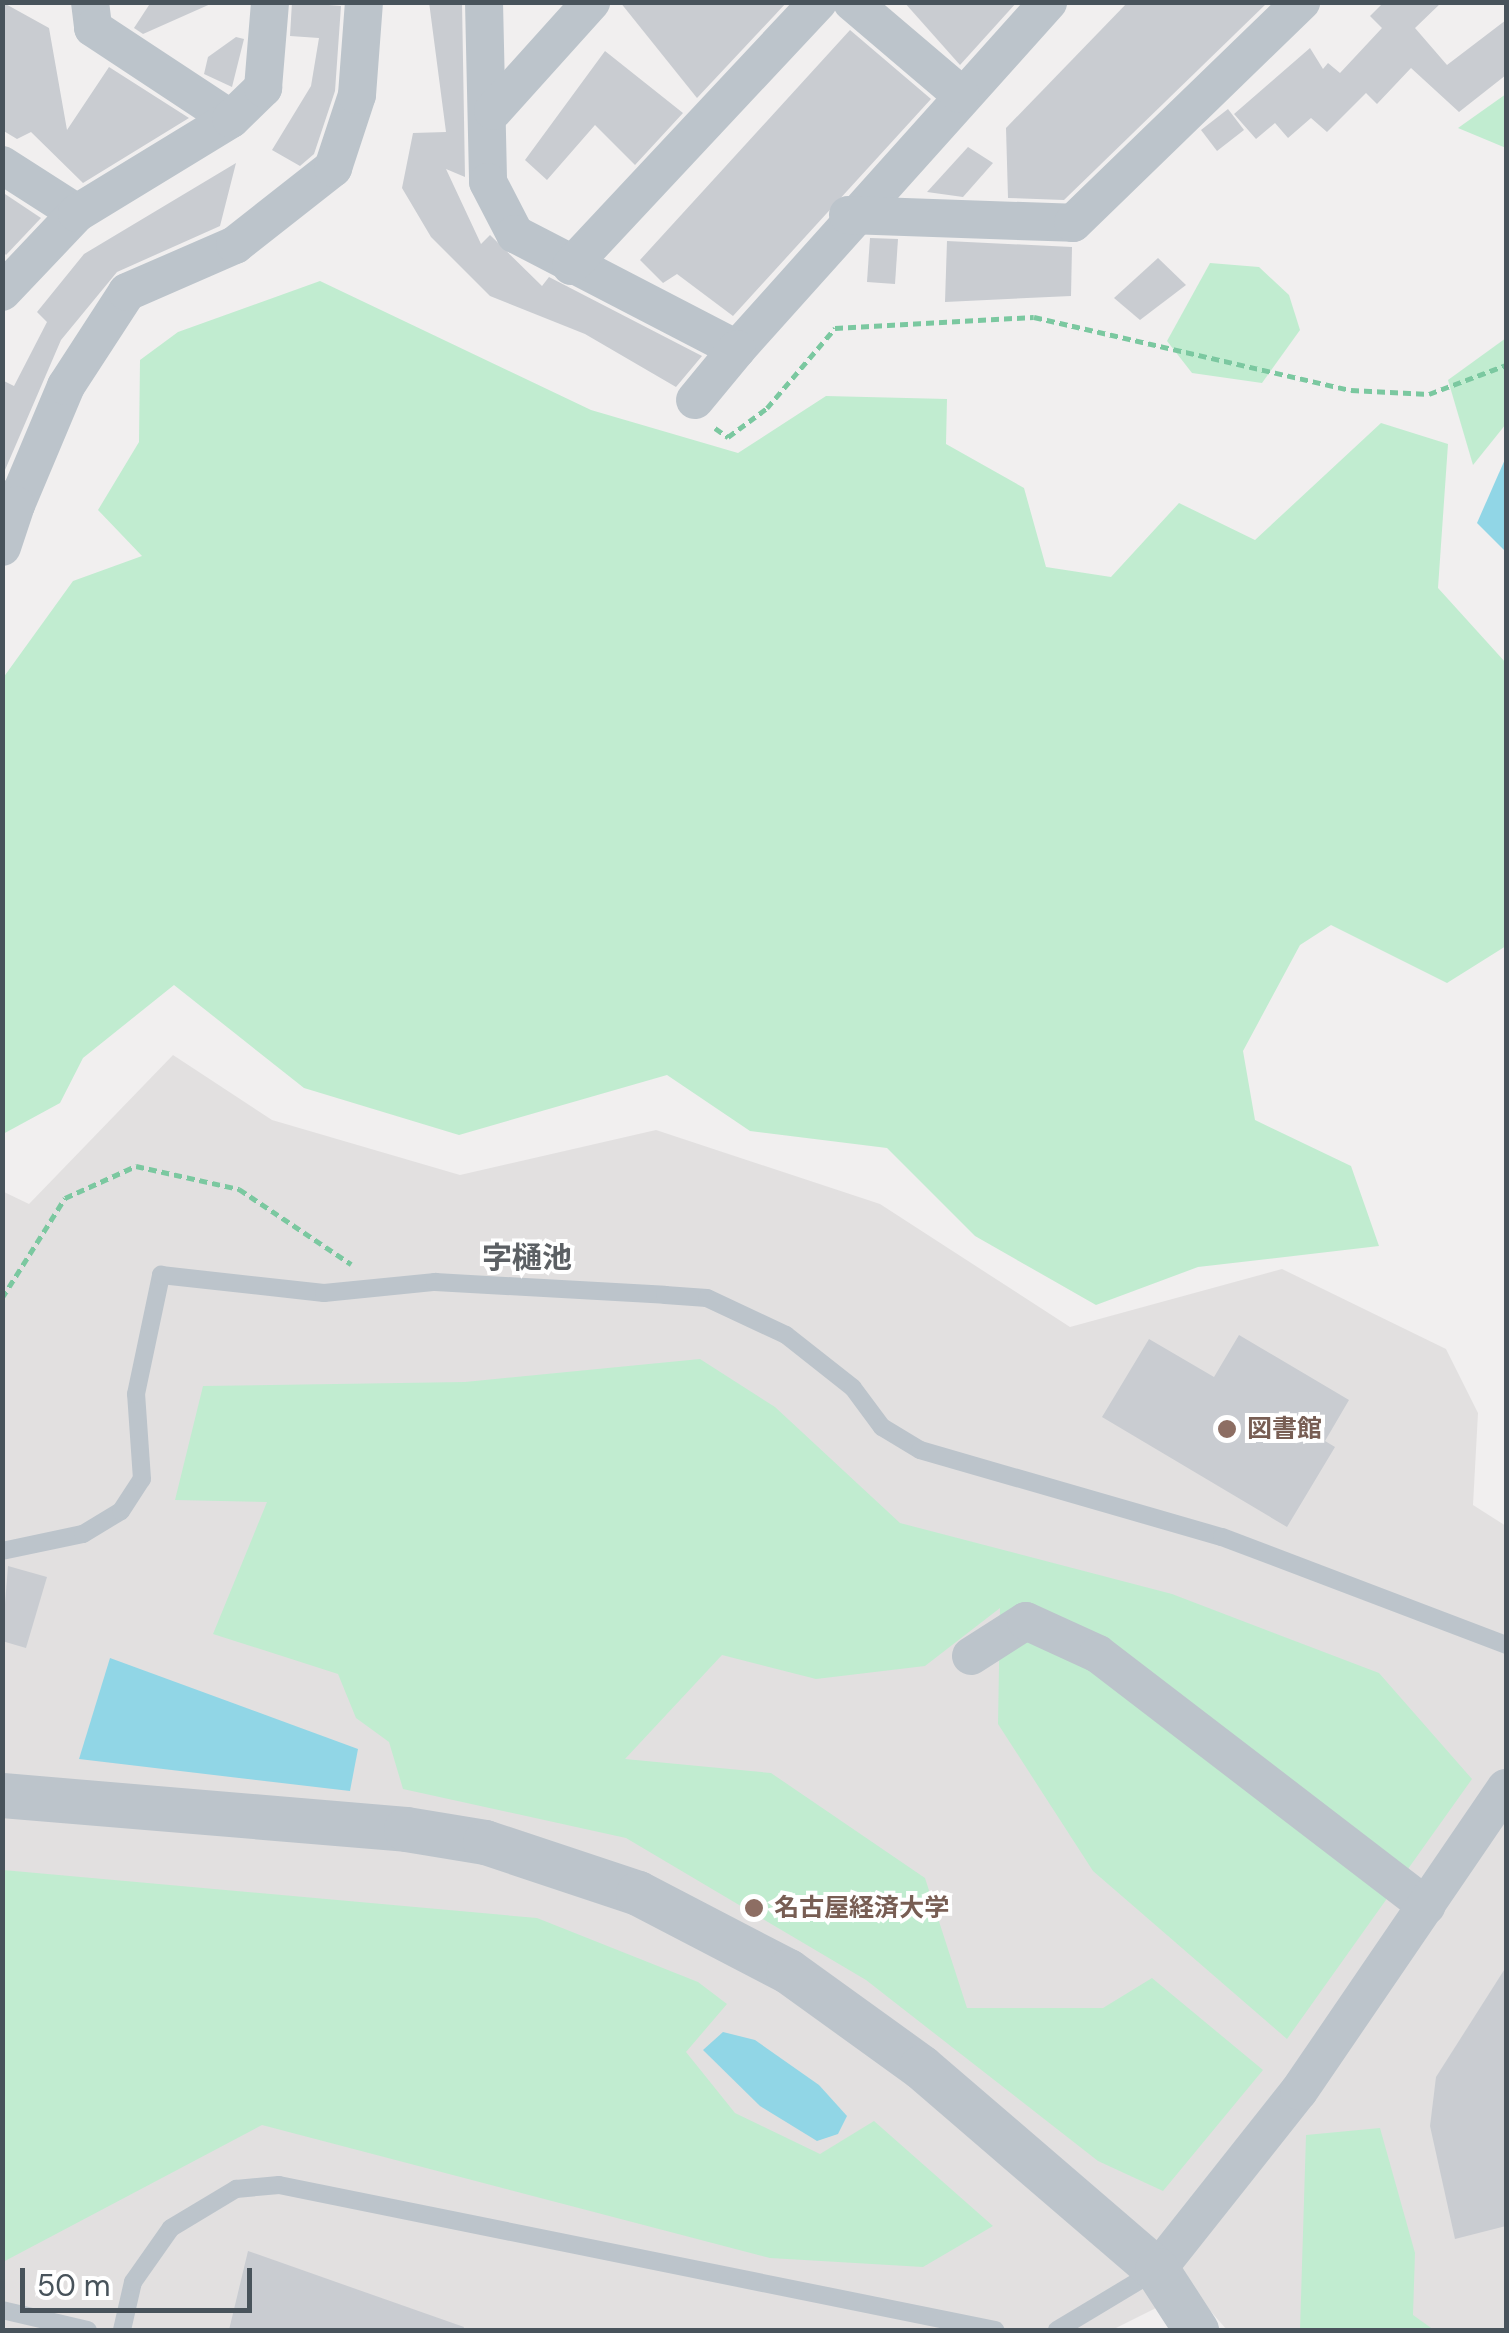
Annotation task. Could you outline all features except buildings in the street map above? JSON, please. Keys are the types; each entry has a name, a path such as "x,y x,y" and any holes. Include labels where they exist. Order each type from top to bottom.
{"street":[{"path":"90,2 93,28 231,119"},
{"path":"2,292 77,213 231,119 263,88 270,2"},
{"path":"2,547 10,502 74,370 127,292 234,245 332,168 357,95 364,2"},
{"path":"484,2 492,111 488,182 515,234 737,349"},
{"path":"492,111 591,2"},
{"path":"571,266 818,2"},
{"path":"852,2 960,94"},
{"path":"694,400 848,215 1048,2"},
{"path":"848,215 1074,223 1301,2"},
{"path":"2,165 77,213"},
{"path":"971,1656 1026,1621 1098,1654 1426,1906"},
{"path":"1158,2270 1299,2091 1506,1788"},
{"path":"2,1795 406,1829 485,1842 638,1892 718,1930 851,2015 1158,2270 1196,2330"}],"lane":[{"path":"2,1551 83,1534 122,1511 142,1479 136,1394 161,1275 324,1293 373,1282 707,1298 786,1335 852,1388 882,1427 920,1450 1222,1536 1506,1645"},
{"path":"122,2330 134,2282 171,2228 236,2189 280,2185 995,2330"},
{"path":"1057,2330 1158,2270"},
{"path":"2,2310 88,2330"}],"path":[{"path":"694,400 696,413 728,437 767,408 835,328 1034,317 1158,338 1256,373 1350,390 1429,394 1506,365"},
{"path":"2,1298 64,1198 136,1166 239,1189 373,1282"}],"shaded area":[{"name":"名古屋経済大学","path":"173,1055 272,1120 460,1175 656,1130 880,1204 1070,1327 1282,1269 1446,1349 1478,1413 1473,1505 1506,1526 1506,2330 1227,2330 1192,2290 1112,2330 3,2330 2,1191 29,1204"}],"green space":[{"path":"1506,94 1506,148 1458,128"},
{"path":"1210,263 1259,267 1289,295 1300,330 1262,383 1192,373 1167,341"},
{"path":"320,281 591,410 738,453 826,396 947,399 946,444 1024,488 1046,567 1111,577 1179,503 1255,540 1381,423 1448,444 1438,588 1506,663 1506,946 1447,983 1331,925 1300,945 1243,1051 1255,1120 1351,1166 1379,1246 1198,1267 1096,1305 975,1236 887,1148 750,1131 667,1075 459,1135 304,1088 174,985 83,1058 60,1103 3,1134 3,678 73,581 142,556 98,510 139,442 140,360 178,332"},
{"path":"1506,338 1506,424 1473,465 1448,380"},
{"path":"700,1359 775,1407 900,1523 1172,1594 1379,1673 1472,1779 1287,2039 1093,1871 998,1724 1000,1608 925,1666 816,1679 722,1655 625,1759 771,1773 925,1878 967,2008 1103,2008 1152,1978 1263,2070 1163,2191 1098,2161 866,1980 626,1838 403,1789 389,1742 356,1718 338,1674 213,1634 267,1502 175,1500 203,1386 465,1382"},
{"path":"3,1870 537,1918 698,1982 727,2004 686,2052 735,2113 820,2154 874,2121 993,2226 923,2267 770,2258 262,2125 3,2262"},
{"path":"1380,2128 1415,2253 1413,2315 1434,2330 1300,2330 1306,2135"}],"water":[{"path":"1506,457 1506,552 1477,523"},
{"path":"110,1658 358,1749 350,1791 79,1759"},
{"path":"723,2032 755,2040 819,2085 847,2116 838,2134 817,2141 760,2106 703,2050"}],"place":[{"name":"図書館","path":"1227,1429"},
{"name":"名古屋経済大学","path":"754,1908"}],"district":[{"name":"字樋池","path":"527,1258"}]}
